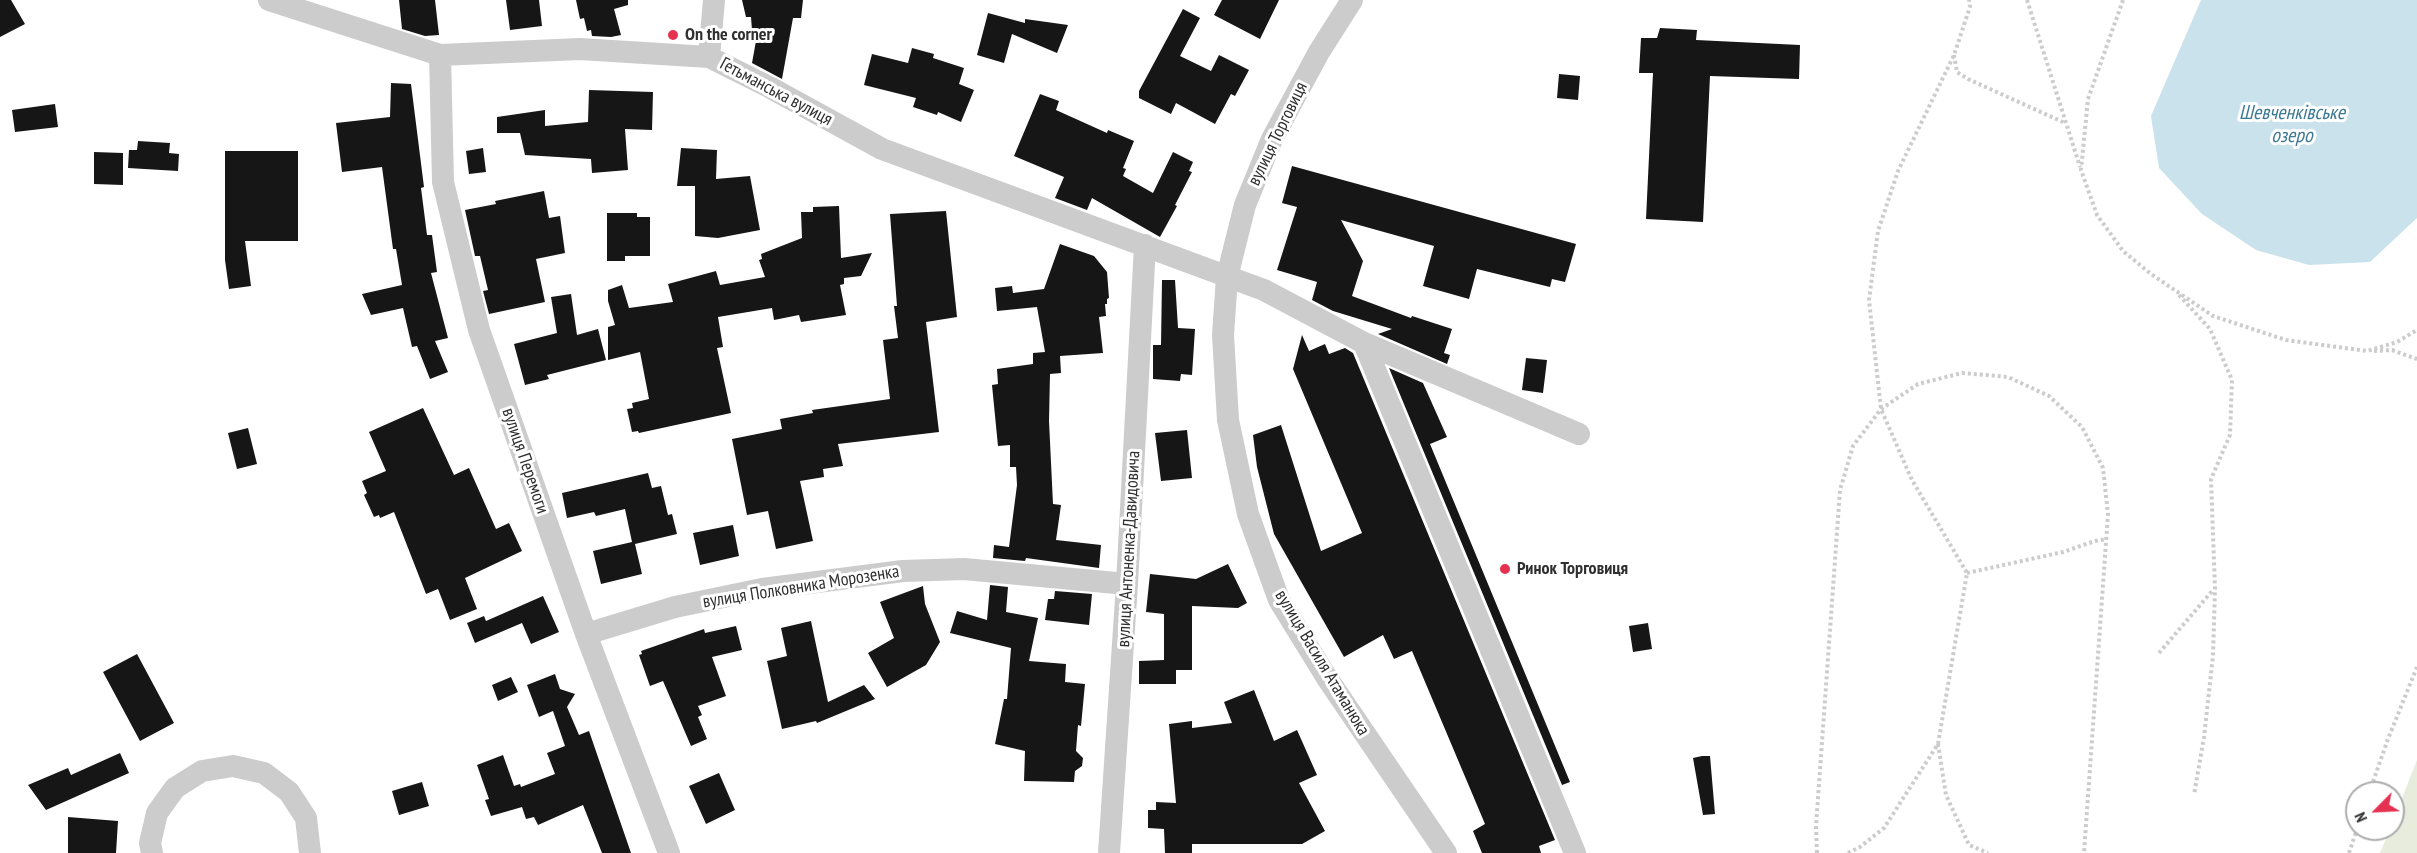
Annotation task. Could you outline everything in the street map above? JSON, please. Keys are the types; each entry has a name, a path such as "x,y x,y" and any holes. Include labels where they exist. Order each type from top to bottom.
{"street":[{"name":"Гетьманська вулиця","path":"269,0 332,9 440,55 580,49 709,57 882,149 1264,290 1364,343 1579,434"},
{"path":"709,57 714,0"},
{"name":"вулиця Торговиця","path":"1227,277 1245,205 1272,139 1319,52 1350,1"},
{"name":"вулиця Перемоги","path":"440,55 443,182 479,330 586,634 669,853"},
{"name":"вулиця Антоненка-Давидовича","path":"1109,853 1127,584 1145,245"},
{"name":"вулиця Василя Атаманюка","path":"1227,277 1223,334 1228,420 1248,514 1280,600 1326,678 1446,853"},
{"path":"1364,343 1575,853"},
{"name":"вулиця Полковника Морозенка","path":"586,634 675,607 762,589 903,571 964,569 1127,584"},
{"path":"152,853 150,843 157,813 175,788 202,771 233,766 264,773 289,792 306,818 310,853"}],"path":[{"path":"1968,0 1970,7 1954,55 1898,171 1878,231 1869,300 1881,409 1912,480 1967,573 1938,744 1946,795 1969,844 1988,853"},
{"path":"2026,0 2097,215 2123,251 2213,316 2286,340 2367,351 2392,350 2417,359"},
{"path":"2081,170 2088,99 2123,0"},
{"path":"1954,55 1957,72 1968,79 2066,123"},
{"path":"2175,290 2210,329 2232,380 2230,435 2211,479 2213,656 2204,737 2194,795"},
{"path":"2367,351 2397,342 2417,330"},
{"path":"1817,853 1816,826 1840,490 1853,446 1881,409 1918,384 1962,372 2008,376 2049,396 2082,427 2103,468 2108,514 2084,853"},
{"path":"1967,573 2063,552 2106,539"},
{"path":"2159,653 2214,589"},
{"path":"2373,781 2417,667"},
{"path":"1848,853 1860,847 1884,828 1938,744"}],"shaded area":[{"path":"2417,760 2417,853 2380,853 2385,841 2405,841 2405,790"}],"water":[{"name":"Шевченківське озеро","path":"2201,0 2417,0 2417,218 2370,262 2309,265 2256,250 2202,214 2159,168 2151,116"}],"building":[{"path":"0,0 11,0 25,24 0,37"},
{"path":"399,0 435,0 439,35 425,36 402,29"},
{"path":"506,0 539,0 542,26 510,30"},
{"path":"576,0 628,0 628,5 614,9 621,35 592,36 591,30 587,31 584,18 580,19"},
{"path":"742,0 803,0 801,18 793,18 782,79 752,63 758,30 752,30 751,17 746,17"},
{"path":"1222,0 1279,0 1260,39 1214,15"},
{"path":"1183,9 1200,18 1180,56 1211,71 1219,55 1249,70 1235,96 1231,94 1215,124 1176,103 1171,114 1139,98 1139,91"},
{"path":"988,13 1025,23 1025,19 1068,25 1057,53 1012,34 1004,63 977,55"},
{"path":"1660,28 1697,30 1696,40 1800,45 1799,79 1710,76 1703,222 1646,219 1653,73 1639,73 1641,38 1657,38"},
{"path":"912,48 934,54 933,58 964,68 959,84 974,90 961,122 938,112 937,115 913,107 916,98 864,85 872,54 908,63"},
{"path":"1559,74 1580,76 1578,100 1557,98"},
{"path":"391,83 411,84 424,187 421,188 427,235 432,235 437,272 431,273 448,338 435,341 448,372 430,379 417,346 412,347 403,308 371,315 362,294 402,285 396,249 393,249 382,167 342,172 336,123 390,117"},
{"path":"589,90 653,92 652,130 625,129 628,170 592,173 591,159 525,155 520,133 497,133 497,117 545,110 545,126 588,122"},
{"path":"1040,94 1059,101 1056,110 1107,133 1108,130 1134,141 1123,168 1126,169 1123,176 1153,193 1173,152 1193,162 1189,171 1192,172 1160,237 1092,198 1087,210 1055,198 1064,177 1014,156"},
{"path":"55,104 58,127 15,132 12,110"},
{"path":"138,141 170,143 169,153 179,154 178,171 128,168 129,150 137,150"},
{"path":"483,148 486,172 469,174 466,151"},
{"path":"681,148 717,150 716,179 750,176 760,230 718,238 695,236 695,186 677,186"},
{"path":"225,151 298,151 298,241 245,241 251,286 229,289 225,260"},
{"path":"94,152 123,153 123,185 94,184"},
{"path":"1292,166 1576,244 1565,282 1552,279 1550,287 1477,269 1469,299 1423,286 1434,246 1341,220 1363,261 1352,296 1411,318 1412,316 1452,329 1444,353 1450,355 1447,364 1378,334 1392,329 1333,311 1312,300 1317,282 1277,270 1297,207 1282,203"},
{"path":"544,191 549,218 560,216 565,253 536,259 545,302 489,314 483,291 488,290 480,256 475,256 465,210"},
{"path":"839,206 841,258 872,253 861,276 844,278 844,284 840,285 846,315 801,322 799,315 774,320 772,308 718,317 723,347 717,348 731,413 639,433 638,431 632,432 627,409 633,408 632,403 649,399 640,352 608,360 608,327 615,325 608,301 608,290 622,285 629,308 673,302 668,284 716,271 720,285 765,277 759,260 762,259 761,254 802,238 801,212 813,212 813,207"},
{"path":"946,211 957,317 926,322 939,432 838,444 843,466 823,469 824,477 800,481 813,541 776,549 768,511 747,515 732,439 782,429 780,419 813,413 812,410 890,399 883,340 898,338 894,306 897,306 890,214"},
{"path":"607,213 637,213 637,217 650,217 650,256 625,256 625,261 607,261"},
{"path":"1060,244 1094,256 1107,272 1109,298 1105,304 1106,316 1099,317 1103,353 1060,356 1061,373 1050,374 1049,421 1053,504 1061,505 1056,540 1101,545 1099,568 1026,558 1025,561 993,558 994,545 1009,547 1017,485 1016,467 1010,467 1010,445 998,446 992,385 998,384 997,369 1033,364 1033,353 1045,352 1037,307 997,311 995,288 1012,286 1013,293 1044,289"},
{"path":"1162,280 1175,280 1178,328 1195,329 1192,375 1181,374 1180,381 1153,379 1153,345 1161,345"},
{"path":"571,294 577,335 598,329 606,360 547,375 549,379 525,385 514,344 557,333 551,297"},
{"path":"1302,335 1309,351 1325,344 1329,354 1345,348 1353,353 1555,840 1539,846 1541,853 1482,853 1473,831 1485,824 1412,651 1394,659 1383,635 1344,657 1274,534 1257,467 1253,435 1281,425 1321,551 1362,533 1293,369"},
{"path":"1526,358 1547,360 1543,393 1522,390"},
{"path":"1389,368 1423,383 1447,437 1430,444 1570,782 1562,785"},
{"path":"423,408 454,475 469,468 496,529 509,523 522,551 465,578 477,609 450,620 438,589 426,594 394,512 380,518 379,515 374,517 364,495 367,493 362,481 386,471 369,432"},
{"path":"248,428 257,464 237,469 228,433"},
{"path":"1187,430 1192,478 1161,481 1155,433"},
{"path":"648,473 652,488 661,486 668,515 672,514 677,534 635,544 642,574 601,584 593,551 632,542 625,509 596,516 594,512 567,518 562,493"},
{"path":"733,525 739,556 700,565 693,533"},
{"path":"1228,564 1247,603 1238,608 1192,606 1192,670 1176,670 1176,684 1139,684 1139,661 1164,660 1164,614 1146,612 1150,574 1196,579"},
{"path":"990,585 1008,587 1006,612 1038,618 1029,661 1066,664 1065,682 1085,684 1076,751 1083,758 1082,766 1075,771 1074,782 1024,781 1025,751 995,744 1004,699 1007,699 1011,648 950,633 957,611 987,620"},
{"path":"923,586 925,604 940,642 926,665 887,687 868,653 894,638 880,602"},
{"path":"1055,591 1092,594 1089,625 1045,620 1048,599 1054,599"},
{"path":"543,596 559,632 531,644 522,623 475,643 467,623 484,616 486,621"},
{"path":"811,621 828,702 864,685 875,699 817,723 816,721 782,729 767,661 787,656 781,628"},
{"path":"1648,623 1652,649 1633,652 1629,626"},
{"path":"736,626 742,650 712,657 726,696 698,706 702,715 698,717 707,739 691,746 663,681 650,686 639,655 642,654 641,651 704,629 705,633"},
{"path":"137,654 174,723 140,741 103,672"},
{"path":"555,674 560,689 575,694 567,707 579,735 589,731 631,853 602,853 583,805 538,825 534,817 526,819 522,807 491,816 485,800 489,799 477,765 503,755 514,786 520,784 521,787 555,774 547,753 565,746 553,711 539,717 527,685"},
{"path":"511,677 518,692 498,701 492,685"},
{"path":"1254,690 1274,741 1297,730 1317,775 1299,783 1325,831 1302,844 1192,844 1192,853 1165,853 1164,829 1148,828 1148,810 1156,810 1156,802 1176,803 1169,724 1192,721 1192,728 1232,723 1224,702"},
{"path":"120,753 129,773 46,810 28,785 68,768 71,775"},
{"path":"1710,756 1715,814 1703,815 1693,758"},
{"path":"719,773 735,810 706,824 689,786"},
{"path":"422,782 429,806 399,815 392,791"},
{"path":"68,817 118,821 116,853 68,853"}],"place":[{"name":"On the corner","path":"673,35"},
{"name":"Ринок Торговиця","path":"1505,569"}]}
